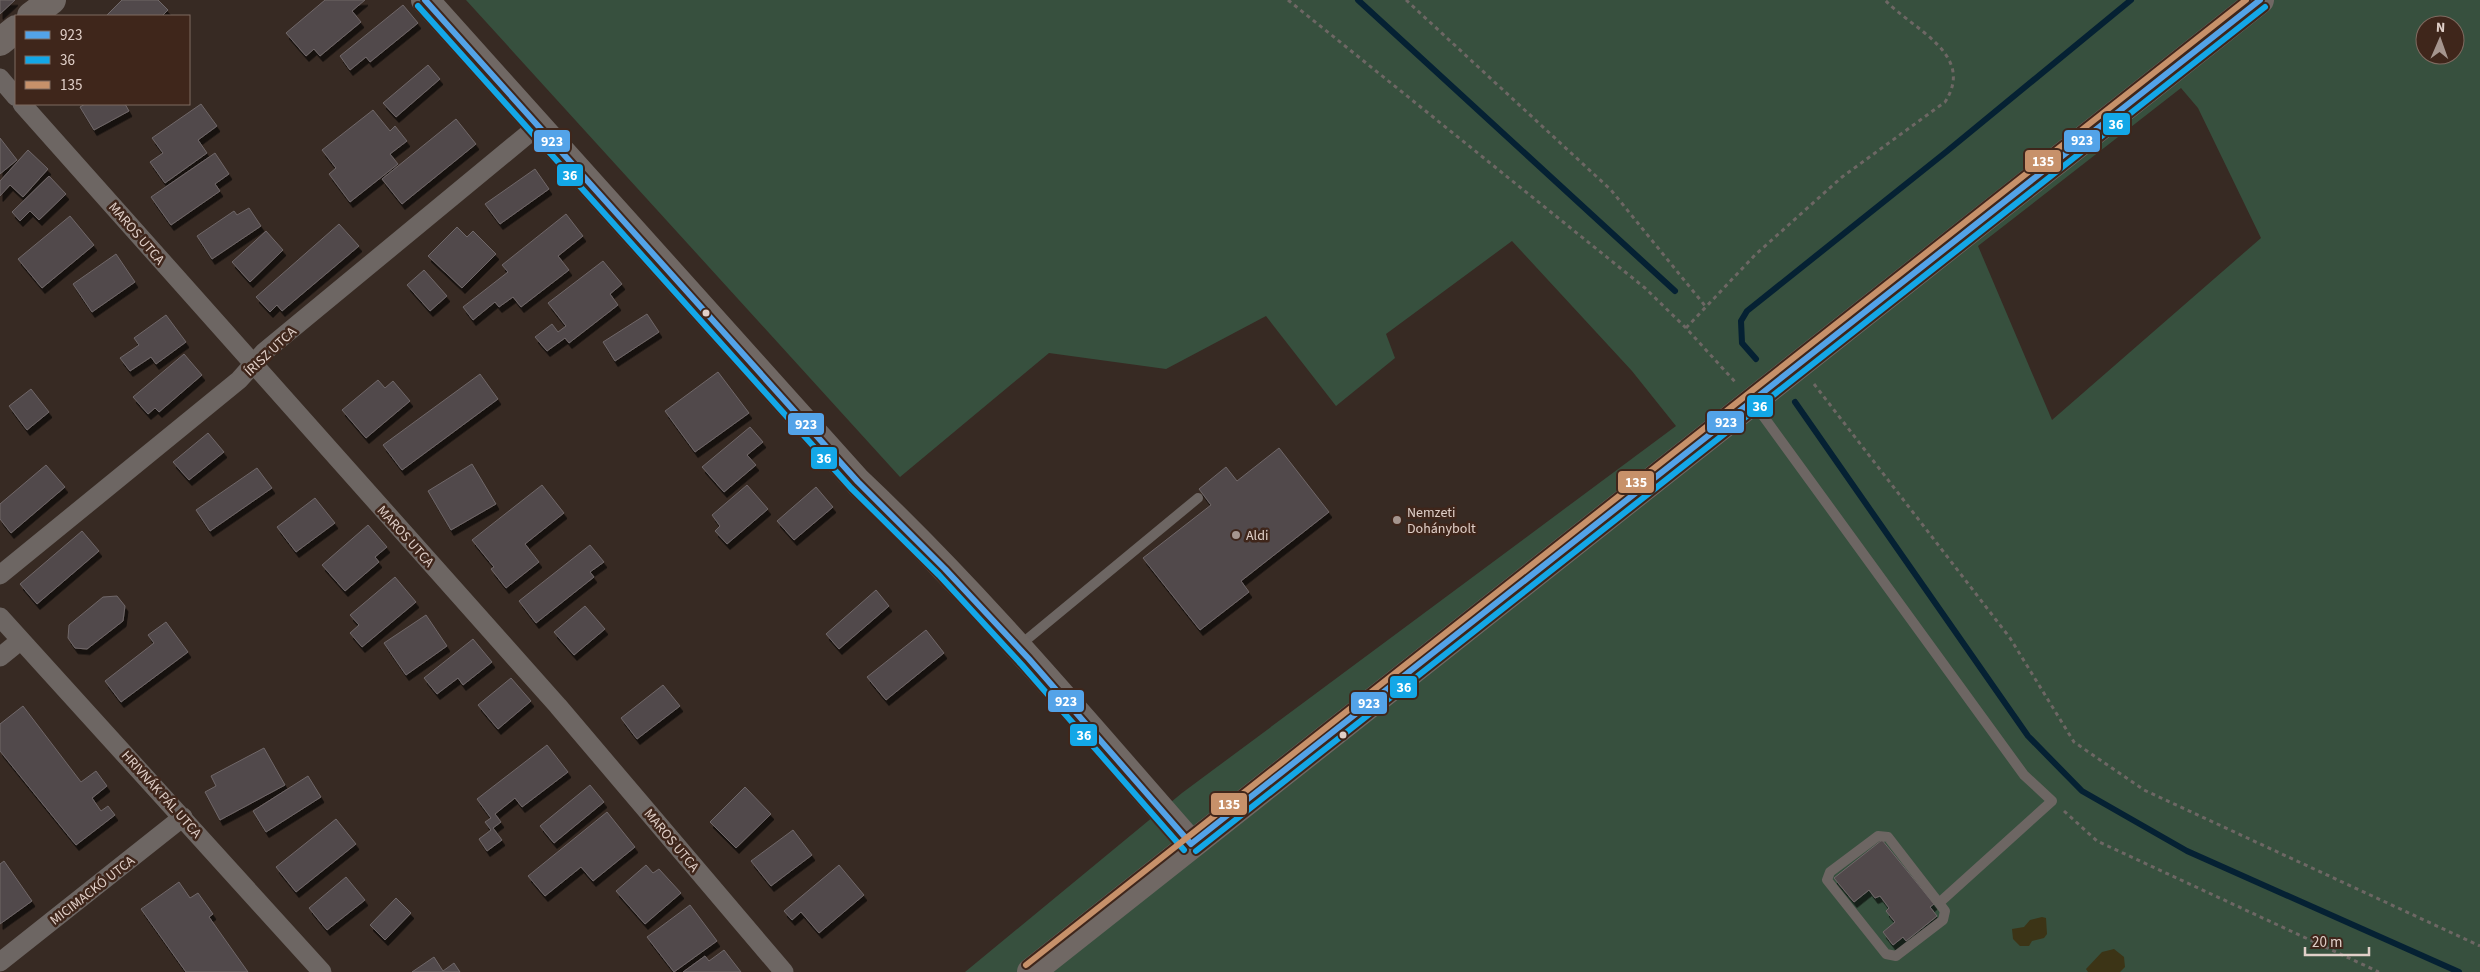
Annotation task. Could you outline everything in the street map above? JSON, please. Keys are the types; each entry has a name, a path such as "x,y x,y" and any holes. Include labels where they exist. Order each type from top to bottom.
{"main road":[{"path":"33,15 52,0"},
{"path":"425,0 858,482 912,533 1018,646 1192,844"},
{"path":"1031,972 1752,402 1798,363 2260,0"},
{"path":"0,42 15,30"}],"street":[{"path":"0,78 15,96"},
{"name":"MAROS UTCA","path":"23,105 558,706 784,972"},
{"name":"ÍRISZ UTCA","path":"0,575 239,380 252,364 539,125"},
{"name":"HRIVNÁK PÁL UTCA","path":"0,617 322,972"},
{"path":"0,657 21,640"},
{"name":"MICIMACKÓ UTCA","path":"0,962 183,817"}],"lane":[{"path":"1752,402 2024,776 2052,801 1939,903"},
{"path":"1018,646 1198,498"},
{"path":"1878,836 1888,837 1939,903 1945,911 1943,920 1896,956 1886,954 1827,880 1830,872 1878,836"}],"path":[{"path":"1288,0 1645,288 1686,328 1752,402"},
{"path":"1406,0 1611,190 1706,307"},
{"path":"1686,328 1756,254 1842,177 1945,102 1951,92 1954,81 1945,50 1885,0"},
{"path":"1798,363 2010,638 2074,742 2144,790 2480,946"},
{"path":"2052,801 2097,841 2379,972"}],"green space":[{"path":"466,0 2480,0 2480,972 965,972 1182,793 1676,426 1632,371 1512,241 1386,334 1395,358 1336,406 1266,316 1166,369 1049,353 900,477","holes":["2181,88 2198,108 2261,238 2052,420 1978,246"]}],"sand":[{"path":"2046,918 2047,934 2044,938 2032,941 2029,946 2020,946 2013,939 2012,929 2024,927 2030,920"},
{"path":"2114,949 2124,957 2125,967 2120,972 2088,972 2086,969 2102,952"}],"building":[{"path":"0,0 15,0 0,14"},
{"path":"122,0 158,0 168,10 163,15 107,15"},
{"path":"325,0 365,0 352,11 361,22 320,56 314,49 306,56 286,33"},
{"path":"403,5 418,23 370,62 366,57 350,70 340,56"},
{"path":"428,65 440,79 396,117 383,103"},
{"path":"201,104 217,126 198,140 207,153 165,183 150,162 163,153 152,138"},
{"path":"83,105 126,105 129,111 94,130 80,107"},
{"path":"373,110 390,131 395,126 407,141 390,154 398,164 350,202 329,174 336,168 322,150"},
{"path":"456,119 476,144 402,204 382,179"},
{"path":"0,138 17,160 0,174"},
{"path":"28,150 48,169 23,197 10,185 0,196 0,181"},
{"path":"215,153 229,174 215,184 220,191 171,225 151,197"},
{"path":"535,169 549,189 500,224 485,204"},
{"path":"49,176 66,194 39,220 30,211 20,221 12,212"},
{"path":"249,208 261,226 212,259 197,236 234,211 237,215"},
{"path":"566,214 583,236 558,256 569,270 521,307 513,297 499,307 495,302 473,320 463,307 508,272 502,265"},
{"path":"70,216 94,245 42,288 18,259"},
{"path":"339,224 359,246 282,311 277,305 270,312 256,297"},
{"path":"457,227 467,237 473,231 496,254 462,288 428,256"},
{"path":"266,231 283,250 250,282 232,262"},
{"path":"116,254 135,282 92,312 73,284"},
{"path":"603,261 622,284 610,294 618,305 569,343 565,338 547,351 535,337 552,324 558,332 566,326 548,303"},
{"path":"424,270 447,296 430,311 407,285"},
{"path":"647,314 659,332 615,361 603,342"},
{"path":"166,315 186,342 156,364 151,357 130,371 120,358 139,345 134,338"},
{"path":"184,354 202,375 159,412 155,408 148,414 133,397"},
{"path":"718,372 749,413 695,452 665,411"},
{"path":"480,374 498,399 402,470 383,445"},
{"path":"378,380 385,388 393,381 410,401 366,438 342,410"},
{"path":"31,389 49,412 27,430 9,406"},
{"path":"750,427 763,442 747,455 756,465 724,492 702,467"},
{"path":"208,433 224,452 189,480 173,462"},
{"name":"Aldi","path":"1279,448 1329,512 1241,581 1249,592 1200,630 1143,558 1211,505 1199,489 1226,467 1237,481"},
{"path":"472,464 496,504 451,530 428,491"},
{"path":"46,465 65,487 11,533 0,519 0,504"},
{"path":"257,468 272,488 210,531 196,510"},
{"path":"542,485 564,513 525,544 539,562 506,588 491,569 494,567 472,540"},
{"path":"747,485 768,509 727,544 715,531 720,526 712,515"},
{"path":"816,487 833,507 794,540 777,521"},
{"path":"315,498 335,523 296,552 277,527"},
{"path":"368,525 387,547 375,557 379,562 345,591 322,565"},
{"path":"82,531 99,551 37,604 20,584"},
{"path":"590,545 604,562 590,572 594,577 536,623 519,601"},
{"path":"395,577 416,602 362,647 350,633 359,625 350,615"},
{"path":"876,590 889,606 839,649 826,634"},
{"path":"117,596 125,606 123,621 87,649 75,648 68,638 69,625 103,597"},
{"path":"585,606 605,629 574,655 554,632"},
{"path":"426,615 447,646 406,675 384,643"},
{"path":"166,622 188,652 121,702 105,681 154,643 148,635"},
{"path":"926,630 944,653 886,700 867,677"},
{"path":"473,639 492,662 463,685 458,678 437,694 424,678"},
{"path":"511,678 531,701 498,729 478,705"},
{"path":"663,685 680,706 637,739 621,718"},
{"path":"23,706 81,782 96,771 107,786 92,798 101,811 108,806 115,815 76,845 0,751 0,724"},
{"path":"547,745 568,772 522,807 515,798 495,814 501,822 493,828 502,840 487,851 479,839 491,830 485,822 491,818 477,799"},
{"path":"264,748 285,785 220,820 205,792 216,786 211,776"},
{"path":"308,776 321,797 266,832 253,811"},
{"path":"590,785 604,802 554,843 540,826"},
{"path":"745,787 771,814 736,848 710,822"},
{"path":"607,812 635,847 593,881 581,867 545,896 528,876"},
{"path":"336,819 356,844 296,892 276,867"},
{"path":"793,830 812,855 771,886 751,861"},
{"path":"1882,840 1934,904 1930,907 1937,916 1906,941 1903,937 1893,945 1883,932 1895,922 1886,911 1889,908 1880,896 1875,898 1869,890 1854,902 1834,878"},
{"path":"4,861 32,901 0,924 0,864"},
{"path":"646,865 653,873 659,869 681,893 645,924 616,891"},
{"path":"839,865 864,895 819,933 801,912 792,920 784,911"},
{"path":"346,877 365,900 327,930 309,908"},
{"path":"179,882 190,898 198,893 213,914 209,917 248,972 186,972 141,909"},
{"path":"396,898 411,913 385,940 370,925"},
{"path":"690,905 717,941 674,972 647,937"},
{"path":"724,950 741,972 683,972 705,956 709,961"},
{"path":"434,957 443,971 454,963 460,972 412,972"}],"waterway":[{"path":"1358,0 1675,291"},
{"path":"1756,359 1742,343 1741,321 1747,311 1946,152 2131,0"},
{"path":"1795,402 2028,736 2082,791 2187,851 2459,972"}],"transit line":[{"name":"923","path":"425,0 858,482 945,569 1029,659 1191,844"},
{"name":"135","path":"1026,965 2246,0"},
{"name":"923","path":"1191,844 2260,0"},
{"name":"36","path":"418,6 851,488 939,575 1022,665 1184,850"},
{"name":"36","path":"1196,851 2265,7"}],"place":[{"name":"Nemzeti Dohánybolt","path":"1397,520"},
{"name":"Aldi","path":"1236,535"}]}
